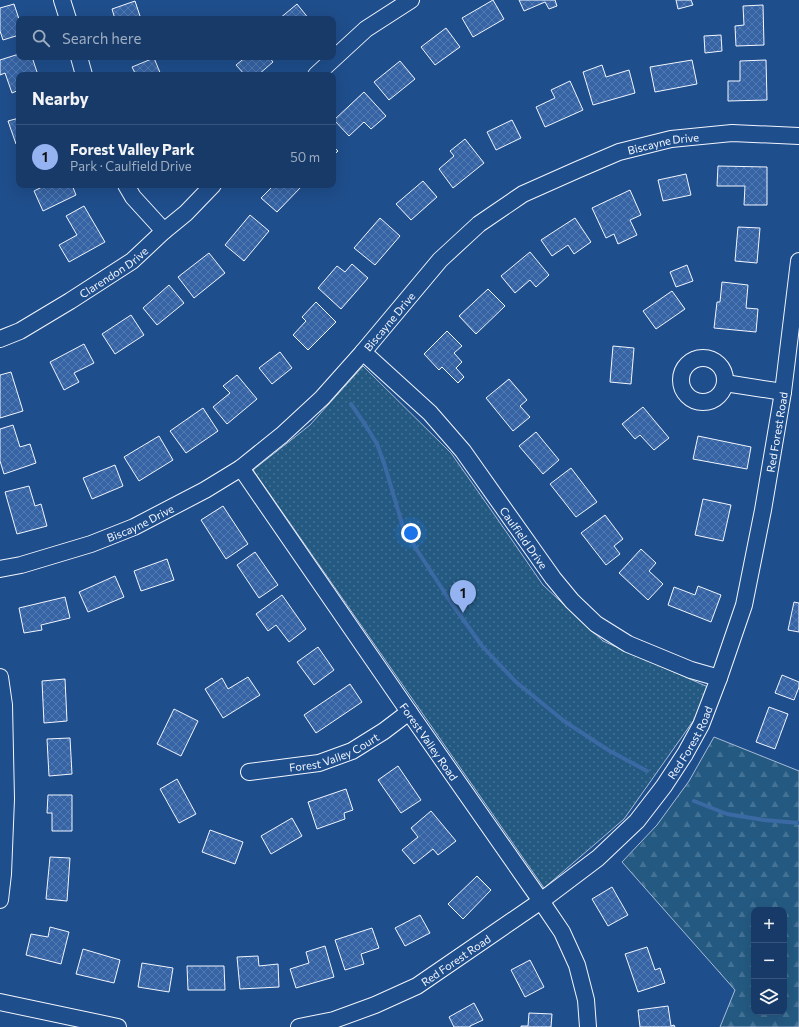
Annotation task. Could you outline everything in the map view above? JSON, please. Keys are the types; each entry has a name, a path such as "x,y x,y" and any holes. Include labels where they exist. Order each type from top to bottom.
{"street":[{"path":"62,0 67,16"},
{"path":"336,57 366,29 411,0"},
{"path":"80,60 83,72"},
{"path":"319,72 332,60"},
{"name":"Biscayne Drive","path":"0,569 21,565 91,544 134,527 205,490 241,468 282,435 322,398 363,352 440,260 479,224 523,194 619,152 671,139 732,133 799,136"},
{"path":"128,188 133,197 164,231"},
{"name":"Clarendon Drive","path":"0,339 20,331 132,261 186,213 209,188"},
{"name":"Red Forest Road","path":"299,1027 334,1020 355,1013 375,1006 417,986 541,901 598,858 637,821 664,786 685,754 701,725 744,605 763,510 783,392 799,262"},
{"name":"Caulfield Drive","path":"363,352 430,413 463,451 553,578 572,601 596,624 628,644 691,670 719,678"},
{"path":"725,383 783,392"},
{"name":"Forest Valley Road","path":"241,468 562,932 577,965 586,1000 588,1027"},
{"path":"0,677 4,705 6,799 3,874 0,900"},
{"name":"Forest Valley Court","path":"249,772 319,763 352,751 384,731 409,712"},
{"path":"0,1002 118,1027"}],"green space":[{"path":"363,366 451,453 543,585 603,641 715,690 624,819 544,888 253,470 310,425"},
{"path":"714,737 799,771 799,1027 720,1027 735,990 622,862 657,825 689,781"}],"building":[{"path":"493,0 504,19 473,37 462,18"},
{"path":"519,0 555,0 557,6 549,9 545,2 524,11"},
{"path":"676,0 691,0 693,5 678,9"},
{"path":"135,1 140,16 114,16 112,9"},
{"path":"14,4 18,16 16,16 16,36 3,40 0,31 0,8"},
{"path":"297,4 307,16 283,16"},
{"path":"763,5 764,45 736,46 735,26 744,25 743,6"},
{"path":"446,28 460,47 435,65 421,47"},
{"path":"721,35 722,51 705,53 704,36"},
{"path":"16,55 16,60 33,60 37,72 16,72 16,91 12,93 5,73 0,75 0,60"},
{"path":"149,60 155,60 160,72 134,72 132,67"},
{"path":"242,60 271,60 273,62 261,72 242,72 236,65"},
{"path":"692,60 697,84 655,92 650,67"},
{"path":"766,60 767,100 728,101 728,81 740,81 740,61"},
{"path":"400,61 415,79 389,100 374,82"},
{"path":"602,65 606,77 629,70 635,93 593,105 583,72"},
{"path":"570,81 583,110 545,127 536,107 555,98 551,90"},
{"path":"364,92 386,116 371,129 364,122 349,136 336,122 336,118"},
{"path":"16,119 16,144 8,121"},
{"path":"512,120 521,138 496,150 487,132"},
{"path":"465,139 484,163 453,188 439,169 454,156 450,151"},
{"path":"718,166 767,167 767,205 744,205 745,186 717,186"},
{"path":"686,174 691,195 663,201 658,180"},
{"path":"423,181 437,197 411,220 396,204"},
{"path":"40,188 73,188 76,195 43,211 34,191"},
{"path":"271,188 300,188 277,212 261,198"},
{"path":"630,190 641,215 630,220 637,235 618,244 614,234 606,238 592,208"},
{"path":"84,206 105,242 69,262 59,245 77,235 66,216"},
{"path":"250,215 269,231 244,261 225,245"},
{"path":"380,218 400,236 375,265 354,248"},
{"path":"575,218 591,242 574,254 568,245 552,256 541,240"},
{"path":"738,227 760,228 757,263 735,261"},
{"path":"530,252 549,275 536,287 530,280 515,293 501,276"},
{"path":"209,253 225,273 194,298 178,277"},
{"path":"352,264 368,278 341,309 318,288 337,266 345,272"},
{"path":"687,265 693,281 676,287 670,272"},
{"path":"722,282 748,285 746,308 758,309 756,332 714,328 717,302 720,302"},
{"path":"169,285 184,303 157,325 143,308"},
{"path":"488,289 505,306 476,334 459,316"},
{"path":"672,291 685,309 656,329 643,311"},
{"path":"316,302 336,322 308,350 293,335 306,321 302,317"},
{"path":"131,315 144,335 115,354 102,334"},
{"path":"447,331 462,346 454,353 462,362 456,368 464,377 458,383 442,367 439,370 424,354"},
{"path":"84,344 94,363 74,373 79,382 64,390 50,362"},
{"path":"613,346 634,348 631,384 610,382"},
{"path":"280,352 292,368 272,384 259,368"},
{"path":"11,372 23,411 0,418 0,375"},
{"path":"237,375 257,399 227,424 213,407 230,393 223,386"},
{"path":"509,379 527,400 520,406 530,417 513,431 486,398"},
{"path":"643,407 669,438 654,450 640,435 635,439 622,424"},
{"path":"203,408 218,431 186,453 170,431"},
{"path":"13,425 20,447 30,444 36,463 4,474 0,461 0,429"},
{"path":"536,432 559,460 543,474 519,446"},
{"path":"159,436 173,460 139,481 124,457"},
{"path":"698,436 751,447 747,469 693,459"},
{"path":"115,465 123,486 92,499 83,478"},
{"path":"571,468 597,502 576,517 550,484"},
{"path":"29,486 35,506 41,504 47,526 17,534 5,492"},
{"path":"703,499 731,505 723,541 695,535"},
{"path":"223,506 248,544 226,559 201,520"},
{"path":"605,515 623,539 614,546 620,554 606,565 581,533"},
{"path":"641,549 656,563 649,571 663,584 648,600 619,573"},
{"path":"255,552 278,585 259,598 237,565"},
{"path":"167,559 174,580 141,591 134,571"},
{"path":"115,576 124,597 88,612 79,592"},
{"path":"698,586 721,595 711,622 668,605 674,587 695,595"},
{"path":"282,595 306,629 289,642 276,625 268,631 256,614"},
{"path":"65,597 70,618 41,625 42,630 24,633 19,608"},
{"path":"794,602 799,603 799,632 788,630"},
{"path":"318,647 334,670 314,685 297,662"},
{"path":"782,675 799,682 799,687 794,700 775,693"},
{"path":"248,677 260,695 223,718 205,689 222,678 228,689"},
{"path":"65,679 67,721 44,723 42,681"},
{"path":"350,684 362,702 316,733 304,715"},
{"path":"769,707 788,714 775,749 756,742"},
{"path":"174,709 198,721 181,756 157,744"},
{"path":"70,738 72,774 49,776 47,739"},
{"path":"398,766 421,800 401,813 378,780"},
{"path":"177,779 196,814 179,823 160,789"},
{"path":"346,789 353,810 344,813 345,819 317,829 308,802"},
{"path":"48,795 72,795 72,831 52,831 52,813 47,813"},
{"path":"431,811 456,841 438,855 433,849 414,864 402,850 418,837 411,828"},
{"path":"292,818 302,836 271,854 261,836"},
{"path":"210,830 243,842 235,864 202,852"},
{"path":"50,857 70,858 67,901 46,899"},
{"path":"477,876 491,890 463,919 448,904"},
{"path":"612,887 628,915 608,926 592,899"},
{"path":"420,915 430,933 405,946 395,928"},
{"path":"50,927 69,932 61,964 26,955 31,934 48,937"},
{"path":"372,928 379,948 361,954 364,964 345,970 335,940"},
{"path":"325,946 334,977 296,988 290,969 309,963 306,952"},
{"path":"647,947 655,970 660,968 665,983 638,992 625,954"},
{"path":"83,949 120,960 114,983 76,974"},
{"path":"258,956 259,966 278,964 279,987 240,989 237,957"},
{"path":"530,960 544,987 525,997 511,970"},
{"path":"142,963 173,968 169,992 138,987"},
{"path":"187,966 224,966 225,990 188,990"},
{"path":"474,1003 483,1020 470,1027 454,1027 449,1017"},
{"path":"668,1006 671,1026 674,1025 675,1027 640,1027 638,1010"},
{"path":"529,1013 552,1014 551,1027 521,1027 528,1026"}],"waterway":[{"path":"351,404 377,444 403,527 450,601 482,646 516,682 564,721 608,750 647,771"},
{"path":"694,801 727,814 764,820 799,823"}],"place":[{"name":"Forest Valley Park","path":"463,613"}]}
